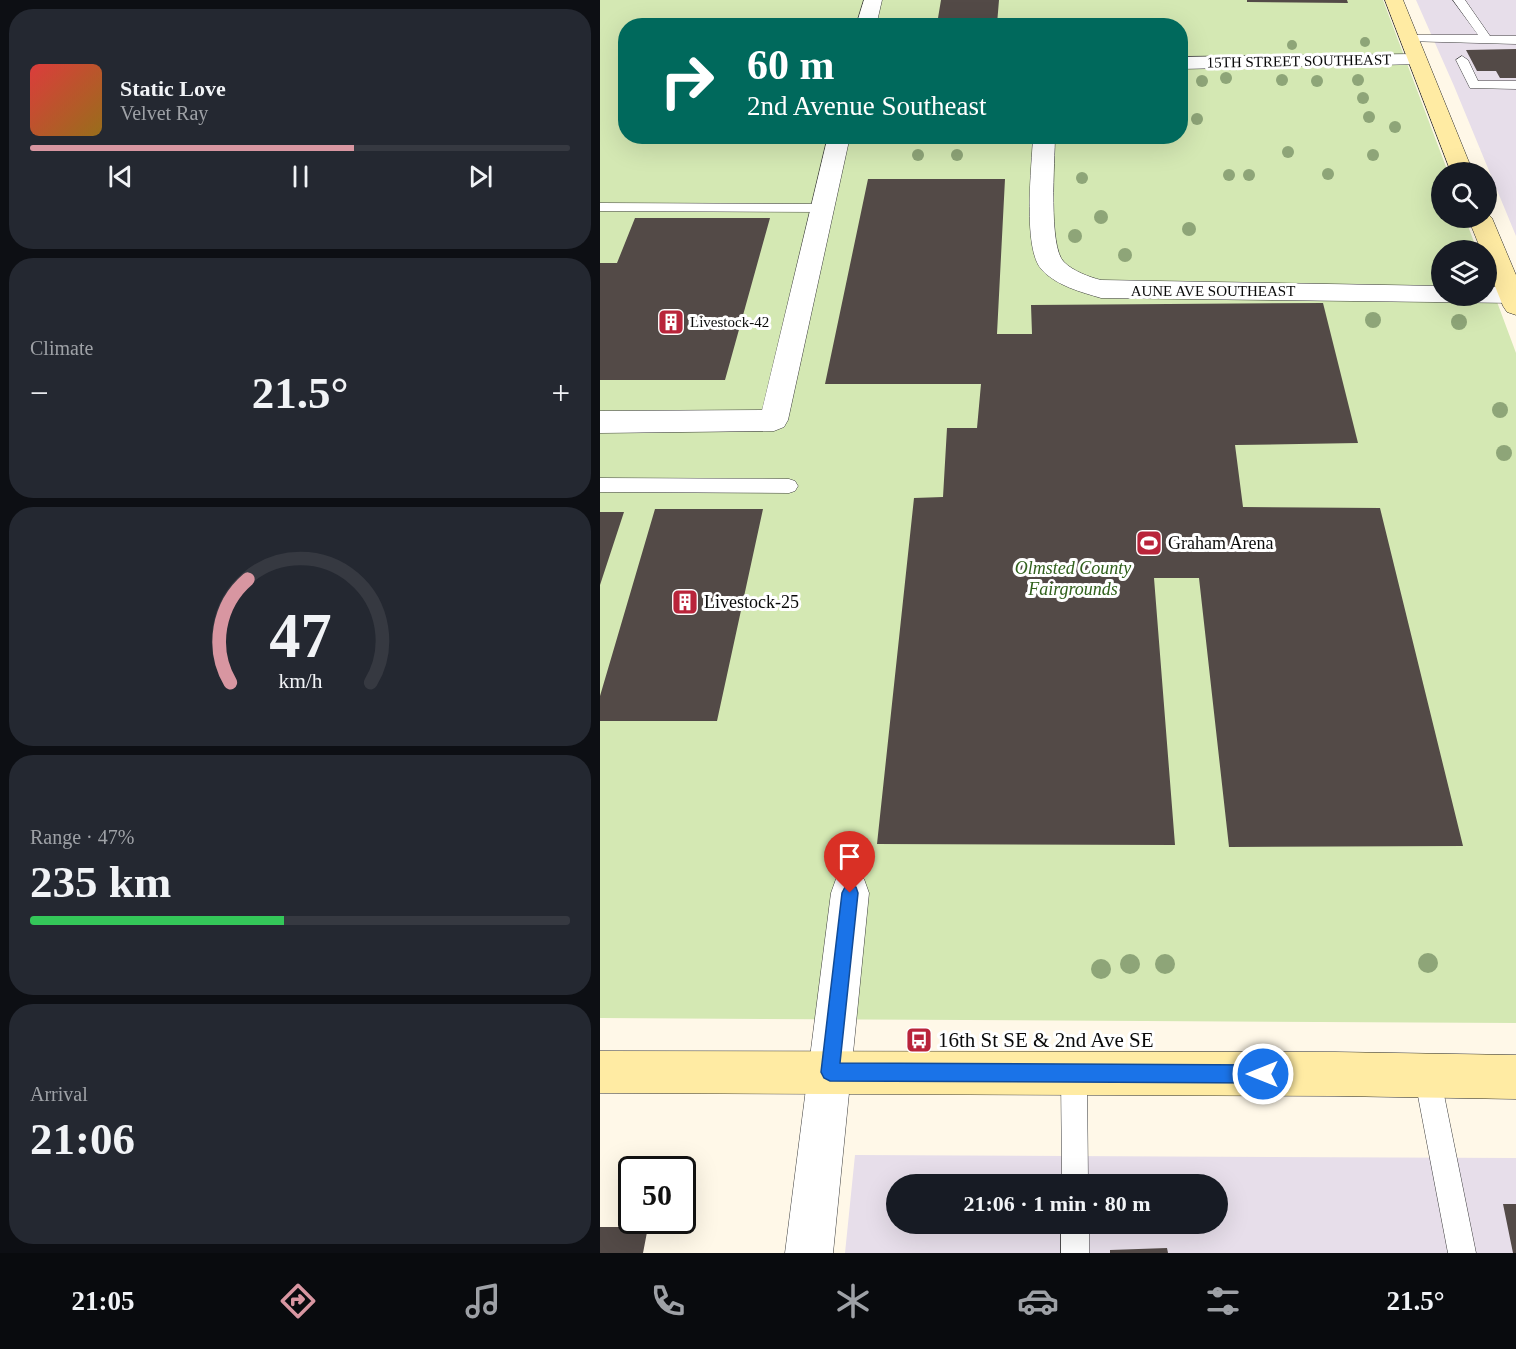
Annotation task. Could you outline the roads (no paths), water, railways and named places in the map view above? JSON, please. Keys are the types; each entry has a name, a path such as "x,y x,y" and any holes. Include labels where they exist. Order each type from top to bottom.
{"main road":[{"path":"1394,0 1458,162"},
{"path":"1484,228 1514,301"},
{"path":"600,1072 1516,1077"}],"street":[{"path":"868,18 873,0"},
{"name":"15TH STREET SOUTHEAST","path":"1188,63 1417,60"},
{"path":"600,422 774,420 837,144"},
{"name":"AUNE AVE SOUTHEAST","path":"1044,144 1042,238 1045,253 1051,265 1081,284 1124,291 1280,290 1346,295 1514,301"},
{"path":"808,1253 850,893"}],"lane":[{"path":"1459,0 1485,39"},
{"path":"1409,39 1516,40"},
{"path":"1462,60 1474,85 1516,85"},
{"path":"600,207 823,208"},
{"path":"600,485 789,486"},
{"path":"1074,1073 1075,1174"},
{"path":"1427,1075 1462,1253"},
{"path":"1075,1234 1075,1253"}],"place":[{"name":"Livestock-42","path":"671,322"},
{"name":"Graham Arena","path":"1149,543"},
{"name":"Livestock-25","path":"685,602"},
{"name":"16th St SE & 2nd Ave SE","path":"919,1040"}],"park label":[{"name":"Olmsted County Fairgrounds","path":"1073,578"}]}
